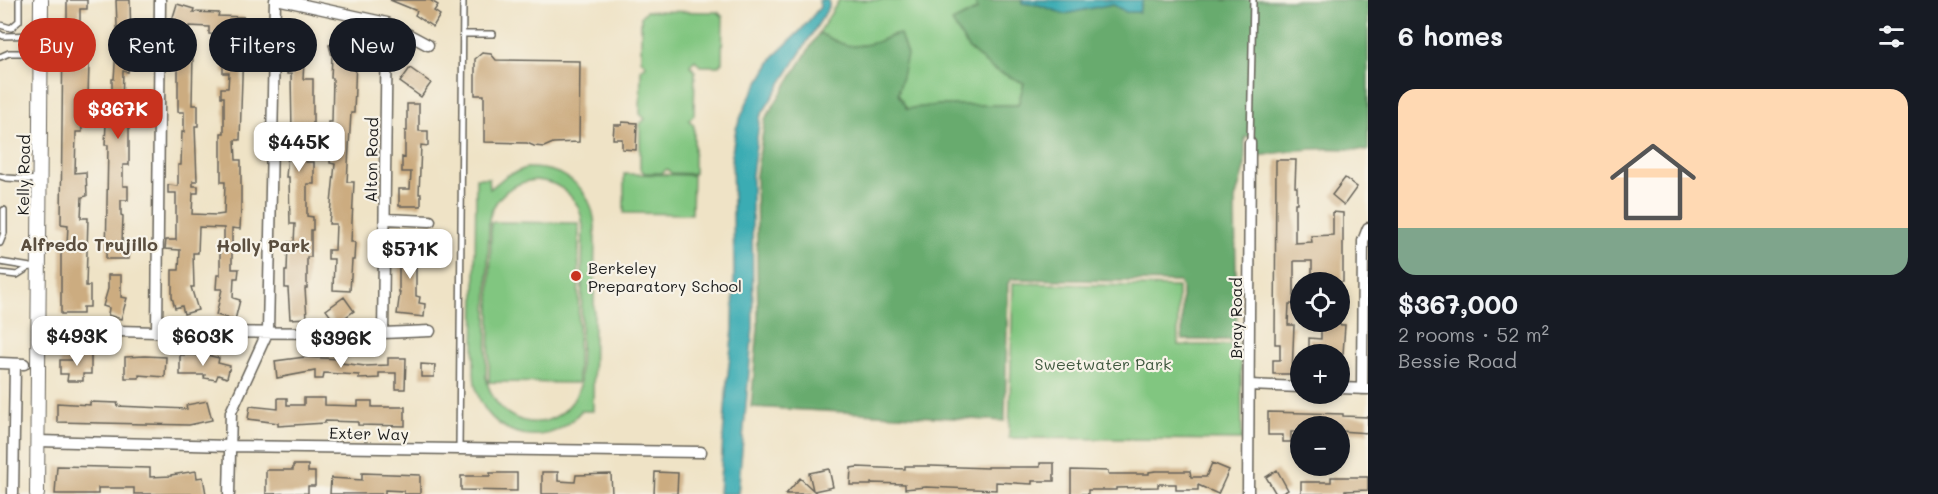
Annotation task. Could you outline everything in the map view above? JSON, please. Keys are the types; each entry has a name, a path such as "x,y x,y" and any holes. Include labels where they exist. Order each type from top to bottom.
{"street":[{"name":"Kelly Road","path":"41,0 41,18"},
{"path":"157,332 160,0"},
{"path":"229,494 231,412 268,332 274,0"},
{"path":"281,0 364,18"},
{"path":"416,39 428,45"},
{"name":"Kelly Road","path":"37,494 39,329 33,268 40,180 41,72"},
{"name":"Alton Road","path":"384,333 386,72"},
{"name":"Bray Road","path":"1248,494 1250,142"},
{"path":"385,219 430,221"},
{"path":"1350,388 1365,389 1363,241 1368,228"},
{"path":"39,329 157,332 430,332"},
{"path":"0,363 20,364 13,494"},
{"path":"1249,385 1290,387"},
{"name":"Exter Way","path":"38,441 459,450 701,452"}],"lane":[{"path":"0,25 11,28 19,21 19,0"},
{"path":"459,450 463,0"},
{"path":"1250,142 1253,0"},
{"path":"0,34 18,36"},
{"path":"463,34 493,34"},
{"path":"0,57 9,52 18,52"},
{"path":"0,176 40,180"},
{"path":"0,243 4,233 4,210"},
{"path":"0,262 33,268"},
{"path":"0,273 17,274 33,268"}],"green space":[{"path":"839,0 975,0 977,9 953,22 968,48 993,69 1024,83 1018,105 938,105 907,109 898,94 901,79 894,34 873,44 848,47 819,33"},
{"path":"975,0 1022,0 1022,3 1039,5 1065,14 1112,4 1126,12 1139,12 1143,0 1368,0 1368,151 1311,149 1255,157 1255,137 1245,137 1245,165 1235,200 1237,340 1182,340 1182,287 1179,282 1012,279 1008,283 1005,421 751,407 758,328 756,175 765,119 819,33 851,46 865,45 900,34 907,55 898,94 907,109 938,105 1018,105 1024,83 993,69 968,48 952,22 977,10"},
{"path":"646,11 718,12 723,17 722,62 718,66 700,66 695,60 690,65 695,71 694,115 689,120 694,126 694,174 671,173 667,169 662,173 644,173 640,168 640,124 645,119 640,114 641,70 646,65 641,60 641,16"},
{"path":"526,168 552,171 574,182 582,190 593,212 595,226 593,411 581,411 566,425 549,433 531,435 514,432 499,423 486,410 477,394 474,373 476,178 489,178 490,189 506,176","holes":["527,181 545,181 562,189 574,201 583,226 580,386 571,403 559,415 545,421 530,422 515,418 502,409 492,395 486,377 489,219 500,197 512,187"]},
{"path":"624,174 693,175 692,214 624,213"},
{"path":"491,222 579,223 578,383 489,382"},
{"name":"Sweetwater Park","path":"1013,283 1178,287 1178,345 1241,345 1242,440 1009,438"}],"water":[{"path":"819,0 829,0 829,7 760,117 752,175 753,328 738,494 719,494 733,329 732,152 736,129 747,102 774,56 801,30 820,7"},
{"path":"1022,0 1143,0 1139,12 1126,12 1112,4 1065,14 1039,5 1022,3"}],"building":[{"path":"67,0 87,0 87,9 80,9 80,18 67,18"},
{"path":"116,0 130,0 130,18 117,18"},
{"path":"390,0 430,0 438,5 434,11 440,15 433,27 415,15 417,11"},
{"path":"177,4 194,9 193,12 244,17 209,18 209,27 197,26 197,18 173,18"},
{"path":"482,53 491,54 496,60 580,61 579,142 553,143 544,147 527,143 484,142 484,95 475,95 475,59"},
{"path":"63,72 89,72 88,96 81,96 82,132 76,132 75,173 86,172 87,196 82,197 81,218 88,218 86,286 90,286 90,307 83,307 83,314 61,314 61,245 67,245 68,225 61,224"},
{"path":"114,72 123,72 122,106 129,107 129,165 123,165 123,186 128,186 128,200 121,200 122,242 136,242 137,250 129,250 129,259 106,259 108,145 105,145 106,123 102,123 102,106 112,106 112,79 114,79"},
{"path":"178,72 193,72 192,105 198,105 198,126 195,126 197,181 193,181 193,186 198,186 198,193 193,193 192,214 224,214 225,182 221,182 221,133 224,133 224,97 221,97 221,88 228,88 229,73 223,73 242,72 240,140 235,140 236,160 241,160 240,229 232,228 232,269 239,269 238,278 234,278 233,298 240,300 235,320 216,315 222,289 216,289 217,275 220,275 220,249 224,249 224,228 199,227 198,253 193,253 194,287 191,287 198,310 184,314 182,306 175,308 172,297 172,270 179,270 180,250 165,249 166,240 176,240 176,193 168,193 168,185 178,186 178,165 181,165 182,132 184,132 184,112 178,112"},
{"path":"287,72 303,72 303,79 313,79 313,129 307,129 306,162 314,162 314,184 307,184 307,216 313,217 313,230 311,230 311,257 307,257 307,288 305,288 307,318 290,319 285,271 287,271 288,242 294,242 295,224 290,224 289,177 286,177 290,133 292,133 291,74 287,74"},
{"path":"331,72 356,72 347,182 354,182 351,242 355,242 350,291 333,290 334,259 328,259 328,250 335,250 336,224 329,224 335,164 330,163 332,137 328,136 328,122 332,122 333,78 331,78"},
{"path":"407,72 416,72 431,83 421,97 400,82"},
{"path":"407,104 419,104 419,131 428,131 428,146 421,145 419,194 421,194 421,206 399,206 399,189 410,189 411,172 402,172 402,157 405,158 405,131 407,131"},
{"path":"622,122 637,123 636,150 622,149 622,139 613,139 614,125 622,125"},
{"path":"1276,160 1296,160 1295,243 1312,242 1311,236 1333,235 1333,212 1343,213 1343,272 1312,272 1312,261 1294,261 1294,272 1290,272 1288,325 1290,325 1290,332 1294,332 1293,344 1290,344 1290,374 1273,374 1273,360 1280,360 1280,344 1275,344"},
{"path":"1345,178 1357,187 1344,205 1332,195"},
{"path":"426,242 427,259 416,260 416,296 420,297 419,303 425,304 424,317 397,314 400,292 399,253 406,252 405,244"},
{"path":"108,275 121,275 121,297 127,298 121,319 108,315 109,308 103,306 108,289"},
{"path":"344,297 354,311 336,324 326,310"},
{"path":"1321,332 1345,332 1344,344 1309,344 1309,338 1321,339"},
{"path":"76,353 91,353 91,374 83,374 83,381 67,381 68,374 60,374 60,360 76,360"},
{"path":"180,355 207,355 219,358 218,363 230,366 227,378 218,375 216,380 204,378 205,375 180,375"},
{"path":"125,357 166,357 165,377 139,375 139,378 125,378"},
{"path":"305,357 341,359 341,363 365,366 388,365 388,358 406,358 405,389 396,389 396,373 379,373 379,378 359,379 359,375 324,373 323,379 315,379 315,371 277,378 275,361"},
{"path":"421,364 435,365 434,377 421,377"},
{"path":"278,398 287,398 287,405 304,405 304,398 325,398 325,405 358,406 358,401 372,401 372,407 405,407 405,426 358,425 358,422 325,421 325,423 278,426 278,423 248,419 250,406 278,409"},
{"path":"207,401 212,420 189,425 57,422 57,403 90,405 90,402 118,403 117,406 187,409 186,405"},
{"path":"1268,412 1343,414 1343,416 1290,416 1290,442 1283,442 1283,435 1268,435"},
{"path":"1350,416 1368,417 1368,433 1350,432"},
{"path":"1040,463 1054,463 1054,481 1032,481 1032,484 996,482 996,490 926,487 905,489 905,484 850,485 851,468 857,467 905,469 905,466 1040,467"},
{"path":"1212,463 1229,470 1218,494 1198,485 1198,490 1176,490 1176,484 1158,484 1158,487 1088,490 1088,494 1071,494 1071,470 1108,471 1108,474 1190,471 1191,477 1206,477"},
{"path":"293,465 308,465 308,472 315,472 315,486 308,486 308,493 266,494 266,470 293,470"},
{"path":"57,466 150,468 150,477 196,471 197,478 203,477 206,494 134,494 134,488 98,488 98,494 55,494"},
{"path":"829,469 833,487 814,491 817,494 786,494 800,478 813,490 809,473"},
{"path":"1277,470 1288,490 1281,494 1276,494 1266,477"},
{"path":"542,472 558,472 558,481 575,482 576,475 611,474 612,494 542,494"},
{"path":"655,472 678,473 677,494 654,494"},
{"path":"362,473 420,475 420,494 404,494 404,491 385,490 385,494 330,494 331,478 362,480"},
{"path":"490,473 517,473 517,491 461,490 461,476 490,476"},
{"path":"1331,477 1368,477 1368,490 1345,491 1345,494 1301,494 1301,482 1331,482"}],"place":[{"name":"Berkeley Preparatory School","path":"576,276"}],"district":[{"name":"Alfredo Trujillo","path":"89,244"},
{"name":"Holly Park","path":"263,245"}]}
